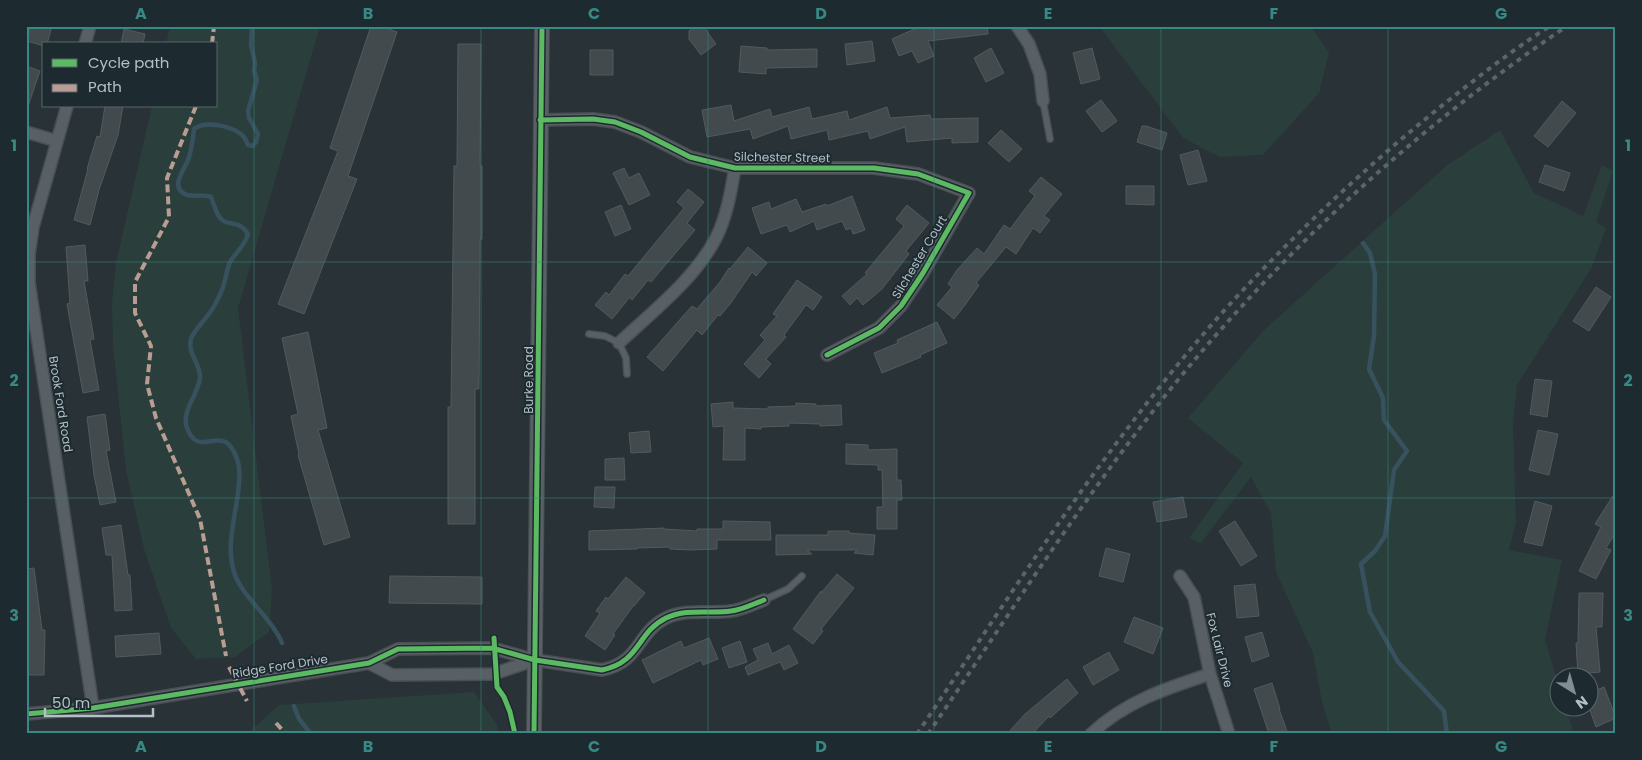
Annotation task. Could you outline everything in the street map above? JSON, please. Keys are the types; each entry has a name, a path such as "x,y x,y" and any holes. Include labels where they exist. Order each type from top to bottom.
{"street":[{"path":"86,42 90,26"},
{"name":"Burke Road","path":"534,734 542,26"},
{"path":"1017,26 1029,44 1040,74 1042,102"},
{"name":"Brook Ford Road","path":"66,108 33,227 29,254 29,282 93,708"},
{"name":"Silchester Street","path":"540,120 593,118 614,122 641,132 690,157 734,168 874,168 918,174 969,193"},
{"path":"26,132 58,141"},
{"path":"619,343 685,281 706,254 717,236 729,200 734,168"},
{"name":"Silchester Court","path":"827,354 879,328 901,306 923,273 969,193"},
{"name":"Fox Lair Drive","path":"1180,576 1194,597 1210,674 1229,734"},
{"path":"369,663 392,675 493,674 535,660 561,662 602,670 612,668 624,662 634,654 653,627 665,618 691,611 730,611 741,609 764,600"},
{"name":"Ridge Ford Drive","path":"26,714 93,708 237,683 369,663 398,649 492,648 535,660"},
{"path":"1091,734 1117,714 1140,700 1161,690 1210,674"}],"lane":[{"path":"1042,102 1050,139"},
{"path":"589,334 605,336 619,343 626,358 627,374"},
{"path":"764,600 788,589 802,576"}],"green space":[{"path":"170,26 320,26 238,308 272,590 269,632 235,657 196,659 171,628 144,549 126,470 113,345 112,303 116,263 152,108 218,108 218,42 166,42"},
{"path":"1099,26 1311,26 1329,53 1319,93 1263,155 1220,157 1183,138"},
{"path":"1500,130 1534,193 1583,216 1602,165 1613,171 1596,222 1606,228 1592,267 1517,385 1513,425 1516,522 1509,550 1562,560 1545,639 1553,668 1550,668 1550,718 1569,718 1574,734 1332,734 1322,702 1313,653 1276,572 1271,513 1251,477 1201,543 1189,538 1243,463 1188,418 1263,331 1446,166"},
{"path":"474,692 497,725 498,734 253,734 250,731 279,705"}],"building":[{"path":"31,26 52,26 48,42 42,42 42,45 27,41"},
{"path":"371,26 381,26 397,32 348,176 357,179 304,314 278,304 338,151 330,148"},
{"path":"695,26 703,26 716,44 701,55 689,39 689,31"},
{"path":"921,26 987,26 988,34 928,41 934,56 918,63 912,51 899,56 892,39"},
{"path":"124,29 145,34 143,42 121,42"},
{"path":"872,41 875,61 847,65 845,44"},
{"path":"458,44 481,44 480,166 482,166 482,239 480,239 479,389 475,389 475,524 448,524 448,407 451,407 454,166 457,166"},
{"path":"741,46 767,48 767,50 817,49 817,67 766,68 766,74 739,72"},
{"path":"991,48 1004,73 986,82 974,58"},
{"path":"1092,48 1100,79 1081,84 1073,53"},
{"path":"590,50 613,50 613,75 590,75"},
{"path":"26,66 40,71 28,106 26,106"},
{"path":"1101,100 1117,121 1102,132 1086,111"},
{"path":"1562,101 1576,113 1548,147 1534,136"},
{"path":"731,105 734,121 770,109 772,117 809,107 812,119 847,111 849,120 887,107 890,118 930,115 931,119 978,118 978,142 952,143 952,138 907,142 905,127 870,139 868,131 829,140 827,130 791,139 788,126 753,139 750,129 707,137 702,110"},
{"path":"105,108 123,108 118,135 99,190 90,225 74,220 97,136 100,137"},
{"path":"1142,126 1167,133 1162,150 1137,142"},
{"path":"1001,130 1022,149 1009,162 988,143"},
{"path":"1198,150 1207,181 1188,185 1180,155"},
{"path":"1545,165 1570,173 1564,191 1539,182"},
{"path":"624,168 629,178 639,173 650,195 629,205 613,173"},
{"path":"1041,177 1062,194 1044,216 1050,220 1040,233 1033,228 1016,254 1006,247 976,283 979,285 954,319 937,305 952,287 948,284 957,270 977,248 984,254 1004,225 1010,229 1035,196 1029,191"},
{"path":"1126,186 1154,186 1154,205 1126,204"},
{"path":"688,189 704,202 687,223 695,230 651,282 648,280 632,300 630,297 612,319 595,305 606,292 609,295 625,274 628,276 684,208 677,202"},
{"path":"852,196 865,230 853,234 851,228 846,230 842,221 817,230 814,221 790,232 787,225 761,234 752,208 769,202 771,209 796,199 802,212 826,204 827,206"},
{"path":"621,205 631,229 615,236 605,212"},
{"path":"907,205 929,223 906,251 909,254 882,289 863,305 857,298 850,305 842,296 867,274 865,273 904,226 896,219"},
{"path":"85,245 88,281 84,281 94,339 90,340 99,390 83,393 67,304 70,303 66,247"},
{"path":"748,247 767,263 756,276 752,272 720,316 718,315 702,335 697,330 663,371 647,357 692,306 697,309"},
{"path":"797,280 822,297 813,310 806,305 784,335 786,337 766,359 771,364 759,378 744,364 765,340 760,335 777,316 773,314"},
{"path":"1596,287 1611,297 1589,331 1573,321"},
{"path":"937,322 947,343 920,355 921,357 882,373 874,353 898,343 897,340"},
{"path":"308,332 327,428 318,430 350,537 324,545 298,455 291,416 298,414 282,338"},
{"path":"1535,379 1552,381 1547,417 1530,414"},
{"path":"733,402 733,408 768,409 768,407 796,406 796,403 816,404 816,406 841,405 842,425 820,426 820,424 789,423 789,426 761,427 761,429 745,428 745,460 723,460 724,426 713,427 711,404"},
{"path":"105,414 110,450 106,451 116,502 100,505 94,475 87,417"},
{"path":"1538,430 1558,434 1549,475 1529,470"},
{"path":"649,431 651,452 631,453 629,433"},
{"path":"846,444 868,445 868,450 897,449 897,480 901,480 902,500 897,500 897,529 877,529 877,507 883,507 882,470 878,470 878,465 846,464"},
{"path":"624,458 625,480 605,480 605,459"},
{"path":"595,487 615,487 614,508 594,507"},
{"path":"1616,491 1616,532 1606,548 1611,550 1596,579 1579,571 1601,527 1595,524"},
{"path":"1183,497 1187,517 1157,522 1153,502"},
{"path":"1535,501 1552,506 1542,546 1524,542"},
{"path":"723,521 770,522 771,540 717,540 717,549 690,550 670,549 670,547 589,550 589,531 664,528 697,531 697,529 723,529"},
{"path":"1235,521 1257,556 1241,566 1219,531"},
{"path":"121,525 128,575 130,575 132,610 115,611 112,555 106,555 102,528"},
{"path":"828,531 849,531 849,533 875,535 873,555 854,553 857,550 807,550 812,554 776,555 776,535 828,535"},
{"path":"1106,548 1130,554 1123,582 1099,576"},
{"path":"34,568 42,630 45,630 44,675 27,675 26,569"},
{"path":"837,574 854,588 821,629 823,631 813,644 793,629 821,591 821,593"},
{"path":"390,576 482,577 482,604 389,603"},
{"path":"626,577 645,593 613,634 615,635 605,650 585,636 600,613 596,611 606,597 608,599"},
{"path":"1255,584 1259,616 1237,618 1234,586"},
{"path":"1579,593 1603,593 1602,627 1596,627 1600,668 1578,668 1576,643 1578,643"},
{"path":"1134,617 1163,628 1153,654 1124,642"},
{"path":"1262,632 1269,656 1252,662 1245,637"},
{"path":"159,633 161,654 116,657 115,636"},
{"path":"709,638 718,659 703,665 701,660 653,683 642,660 681,641 684,648"},
{"path":"740,641 747,662 729,668 722,648"},
{"path":"768,643 772,654 789,645 798,663 784,670 780,662 748,675 745,667 758,660 753,649"},
{"path":"1109,652 1119,670 1093,685 1083,667"},
{"path":"1067,679 1078,693 1050,718 1049,716 1032,734 1007,734 1025,714"},
{"path":"1272,683 1288,734 1269,734 1254,689"},
{"path":"1604,687 1616,718 1596,727 1593,718 1600,718 1600,689"}],"waterway":[{"path":"252,26 251,45 257,80 248,111 249,118 258,134 256,142 253,146 248,145 241,134 218,125 199,126 194,129 188,161 178,183 181,192 187,195 211,197 216,212 221,219 237,224 248,234 243,245 230,262 223,287 211,312 191,339 192,354 200,373 200,378 186,415 186,422 192,438 198,442 219,440 226,442 232,449 238,462 240,474 231,542 234,572 243,590 271,625 282,643"},
{"path":"1363,243 1370,253 1375,274 1374,336 1369,369 1383,398 1384,420 1407,451 1394,470 1385,536 1375,551 1361,564 1370,612 1398,662 1444,711 1447,734"},
{"path":"294,706 299,719 311,734"}],"railway":[{"path":"917,734 1077,497 1135,419 1206,331 1268,264 1369,167 1486,71 1550,26"},
{"path":"928,734 1060,539 1115,462 1188,367 1236,312 1339,208 1393,159 1507,68 1567,26"}],"marked path":[{"path":"212,42 214,26"},
{"path":"195,108 167,178 169,217 135,282 135,313 151,346 147,384 156,418 200,519 226,656"},
{"path":"229,667 247,701"},
{"path":"276,723 286,734"}],"cycle path":[{"path":"534,734 542,26"},
{"path":"540,120 593,119 615,122 641,132 690,157 735,168 874,168 918,174 969,193 923,273 901,306 879,328 827,355"},
{"path":"26,714 93,708 369,663 398,649 492,648 535,660 602,670 624,661 649,631 666,618 690,612 735,610 764,600"},
{"path":"494,638 497,687 504,697 510,712 515,734"}]}
